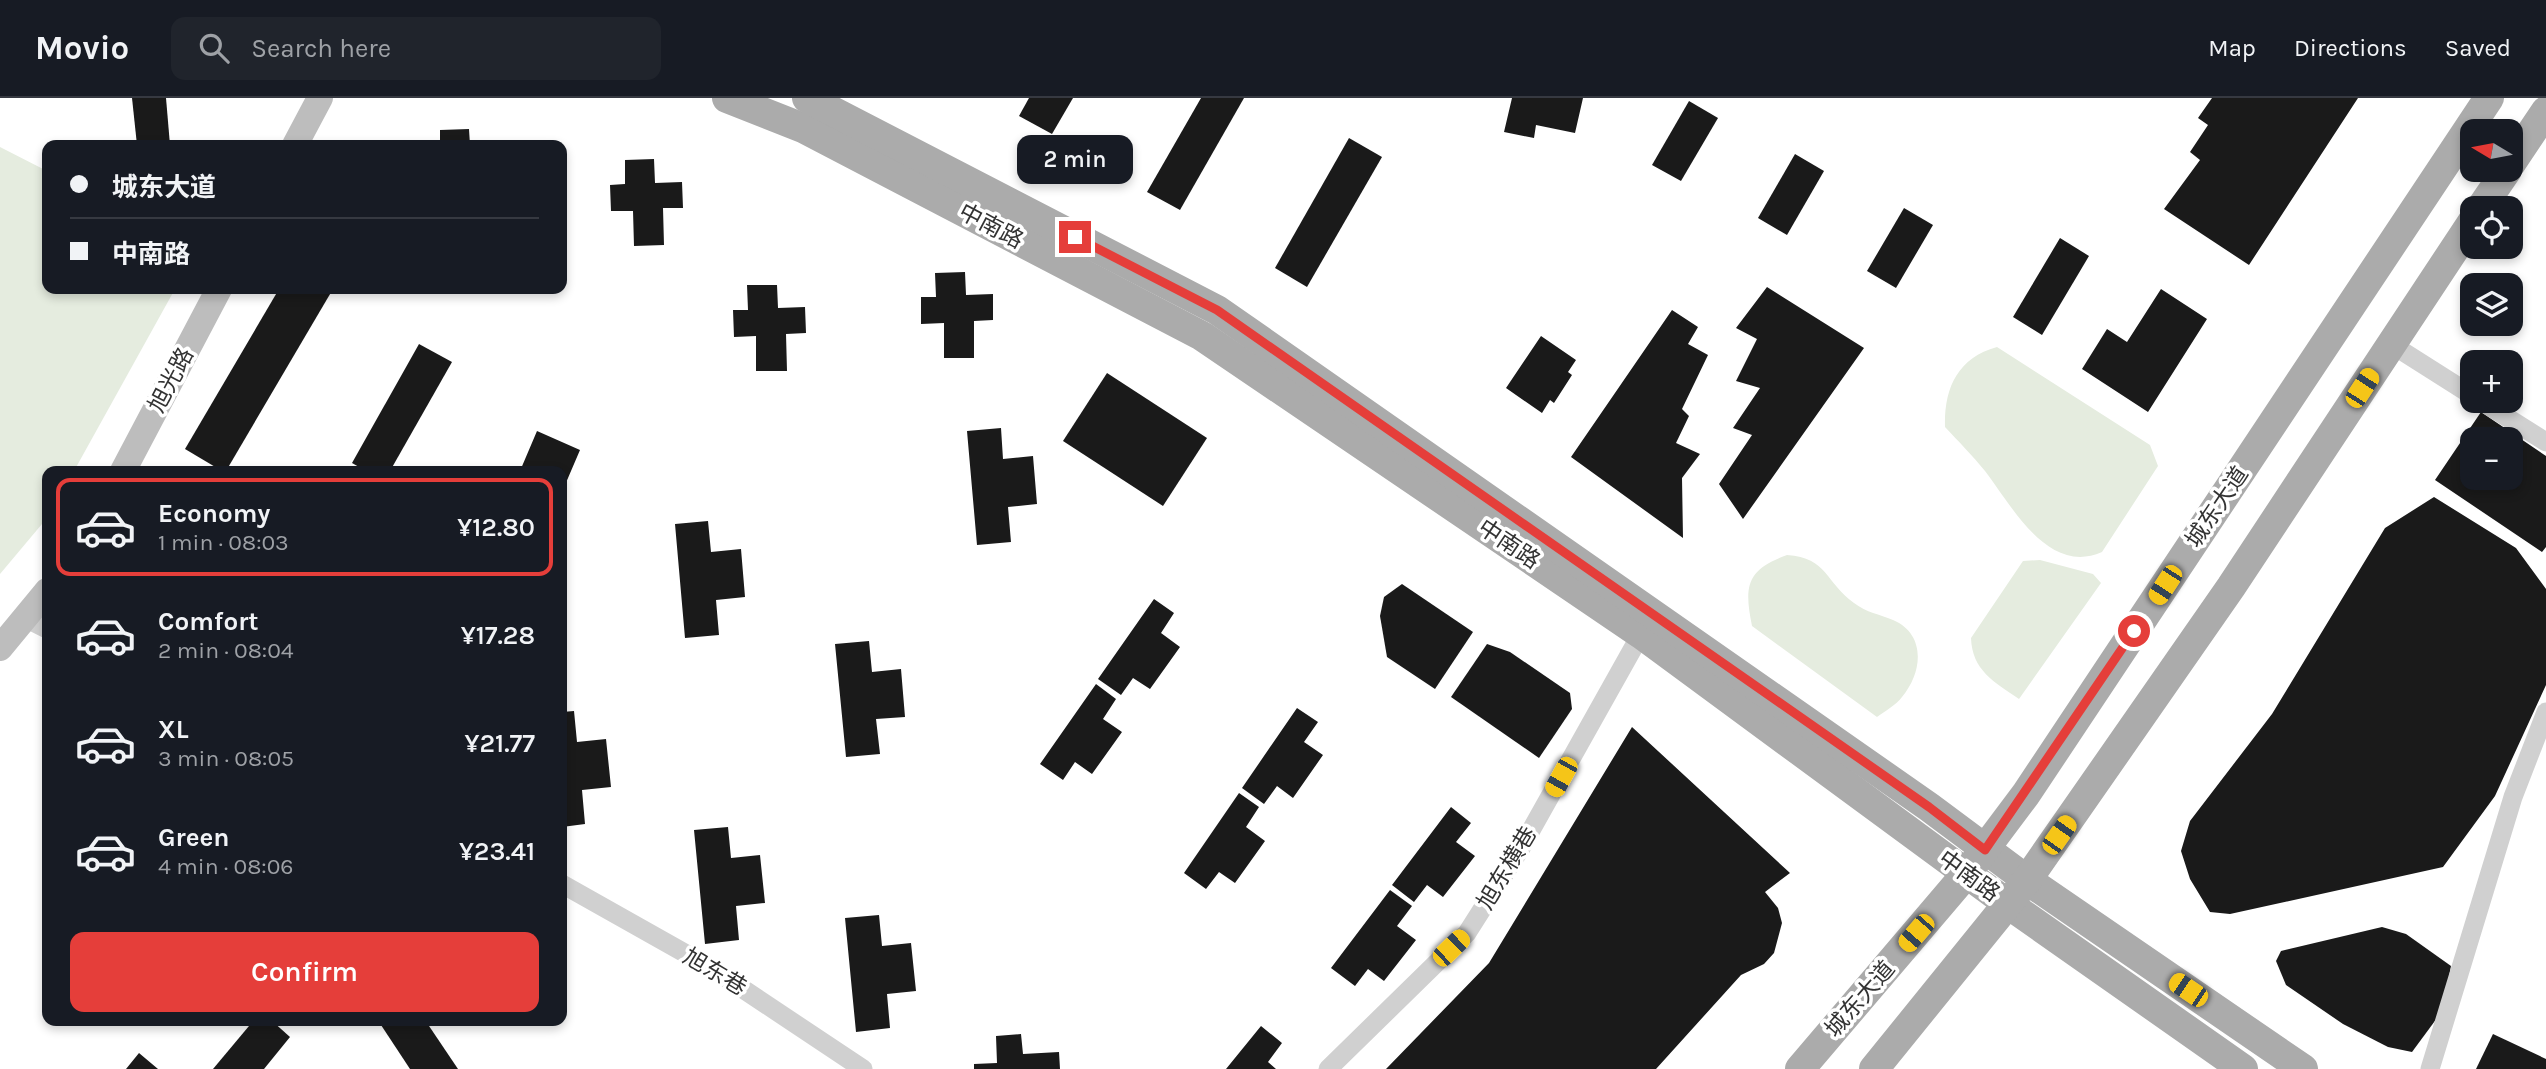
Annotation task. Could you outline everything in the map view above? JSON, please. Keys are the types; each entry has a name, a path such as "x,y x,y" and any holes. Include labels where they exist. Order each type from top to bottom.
{"main road":[{"name":"中南路","path":"727,98 803,128 1202,336 1641,634 1966,874 2243,1069"},
{"name":"中南路","path":"807,98 1217,310 1918,799 2027,880 2303,1069"},
{"name":"城东大道","path":"1800,1069 1966,874 2034,782 2489,98"},
{"path":"2524,144 2546,111"},
{"path":"1874,1069 2027,880 2231,587 2460,240"}],"street":[{"path":"298,140 320,98"},
{"name":"旭光路","path":"126,466 216,294"},
{"path":"2391,344 2460,388"},
{"path":"2500,413 2546,442"},
{"path":"0,649 37,624"},
{"name":"旭东横巷","path":"1328,1069 1467,933 1521,848 1641,634"},
{"path":"2430,1069 2513,797 2546,712"},
{"name":"旭东巷","path":"567,887 713,969 863,1069"}],"shaded area":[{"path":"0,147 42,168 42,294 172,294 77,466 42,466 42,524 0,574"},
{"path":"1997,347 2150,445 2158,466 2102,552 2083,557 2065,554 2048,546 2033,534 1985,471 1945,427 1947,400 1956,377 1972,359"},
{"path":"1787,555 1800,557 1819,566 1854,603 1893,620 1911,634 1918,654 1914,676 1900,700 1877,717 1752,626 1748,600 1751,581 1763,567"},
{"path":"2040,560 2093,574 2101,583 2019,699 1993,681 1980,667 1975,659 1971,638 2023,561"}],"building":[{"path":"132,98 166,98 170,140 136,140"},
{"path":"1029,98 1073,98 1052,134 1019,116"},
{"path":"1201,98 1244,98 1180,210 1147,192"},
{"path":"1512,98 1583,98 1575,133 1536,125 1534,138 1504,132"},
{"path":"2212,98 2358,98 2249,265 2164,209 2200,160 2190,152 2208,125 2198,118"},
{"path":"1689,101 1718,118 1681,181 1652,165"},
{"path":"469,129 470,140 440,140 440,130"},
{"path":"1349,138 1382,157 1307,287 1275,268"},
{"path":"1795,154 1824,171 1787,235 1758,218"},
{"path":"654,159 655,183 682,182 683,208 663,208 664,245 634,246 633,211 611,211 610,185 625,184 625,160"},
{"path":"1904,208 1933,225 1896,288 1867,271"},
{"path":"2060,238 2089,256 2042,335 2013,317"},
{"path":"965,272 966,295 993,294 993,320 974,321 974,358 944,358 944,323 921,324 921,297 936,297 935,273"},
{"path":"747,285 777,285 778,308 805,307 806,333 786,334 787,371 756,371 756,336 734,337 733,310 748,310"},
{"path":"1767,287 1864,348 1743,519 1719,484 1752,435 1733,428 1760,388 1736,381 1757,339 1736,328"},
{"path":"2161,289 2207,319 2148,412 2082,369 2107,329 2127,342"},
{"path":"276,294 330,294 229,466 214,466 185,449"},
{"path":"1672,310 1698,327 1688,344 1708,355 1682,409 1689,416 1676,443 1700,454 1682,478 1683,538 1571,457"},
{"path":"1541,336 1576,360 1568,372 1572,375 1554,403 1550,400 1542,413 1506,388"},
{"path":"419,344 452,362 393,466 357,466 352,463"},
{"path":"1107,373 1207,438 1163,506 1063,441"},
{"path":"2482,413 2503,427 2471,427"},
{"path":"1001,428 1003,459 1033,456 1037,504 1008,507 1011,542 977,545 967,431"},
{"path":"537,431 580,450 567,480 567,466 522,466"},
{"path":"2523,440 2546,456 2546,547 2542,552 2435,480 2460,443 2460,490 2523,490"},
{"path":"2434,497 2516,548 2546,589 2546,685 2495,796 2443,867 2230,914 2210,912 2190,879 2181,851 2190,821 2272,714 2385,528"},
{"path":"708,521 711,552 741,549 745,597 716,600 719,635 685,638 675,524"},
{"path":"1402,584 1473,632 1435,689 1387,657 1380,616 1384,597"},
{"path":"1154,599 1174,613 1161,633 1180,647 1150,689 1133,678 1121,695 1098,679"},
{"path":"869,641 872,672 901,669 905,717 876,719 880,754 846,757 835,644"},
{"path":"1487,644 1510,652 1570,693 1572,709 1539,758 1451,697"},
{"path":"1096,684 1116,699 1103,719 1122,732 1092,774 1075,762 1063,780 1040,764"},
{"path":"1297,708 1318,722 1304,742 1323,755 1293,798 1277,786 1264,804 1242,788"},
{"path":"574,711 577,742 606,739 611,787 582,790 585,824 567,826 567,712"},
{"path":"1632,727 1790,873 1765,892 1778,908 1782,923 1774,953 1764,964 1741,975 1656,1069 1386,1069 1489,963"},
{"path":"1239,793 1259,807 1246,827 1265,841 1235,883 1219,872 1206,889 1184,873"},
{"path":"1451,807 1471,823 1456,842 1475,856 1443,897 1427,885 1414,902 1392,885"},
{"path":"728,827 731,858 760,855 765,903 736,906 739,940 705,944 694,830"},
{"path":"1390,890 1412,906 1397,926 1416,940 1384,981 1368,969 1355,986 1331,968"},
{"path":"879,915 882,946 911,943 916,991 887,994 890,1028 856,1032 845,918"},
{"path":"2382,927 2406,934 2451,966 2443,1010 2412,1052 2388,1047 2343,1024 2286,985 2276,961 2281,951"},
{"path":"249,1026 278,1026 290,1037 264,1069 213,1069"},
{"path":"382,1026 429,1026 458,1069 410,1069"},
{"path":"1261,1026 1282,1043 1268,1062 1276,1069 1226,1069"},
{"path":"1021,1034 1023,1054 1059,1052 1060,1069 974,1069 974,1064 997,1063 996,1036"},
{"path":"2493,1034 2546,1059 2546,1069 2476,1069"},
{"path":"139,1053 158,1069 126,1069"}],"route":[{"path":"1075,237 1217,310 1929,807 1985,850 2026,794 2134,631"}]}
